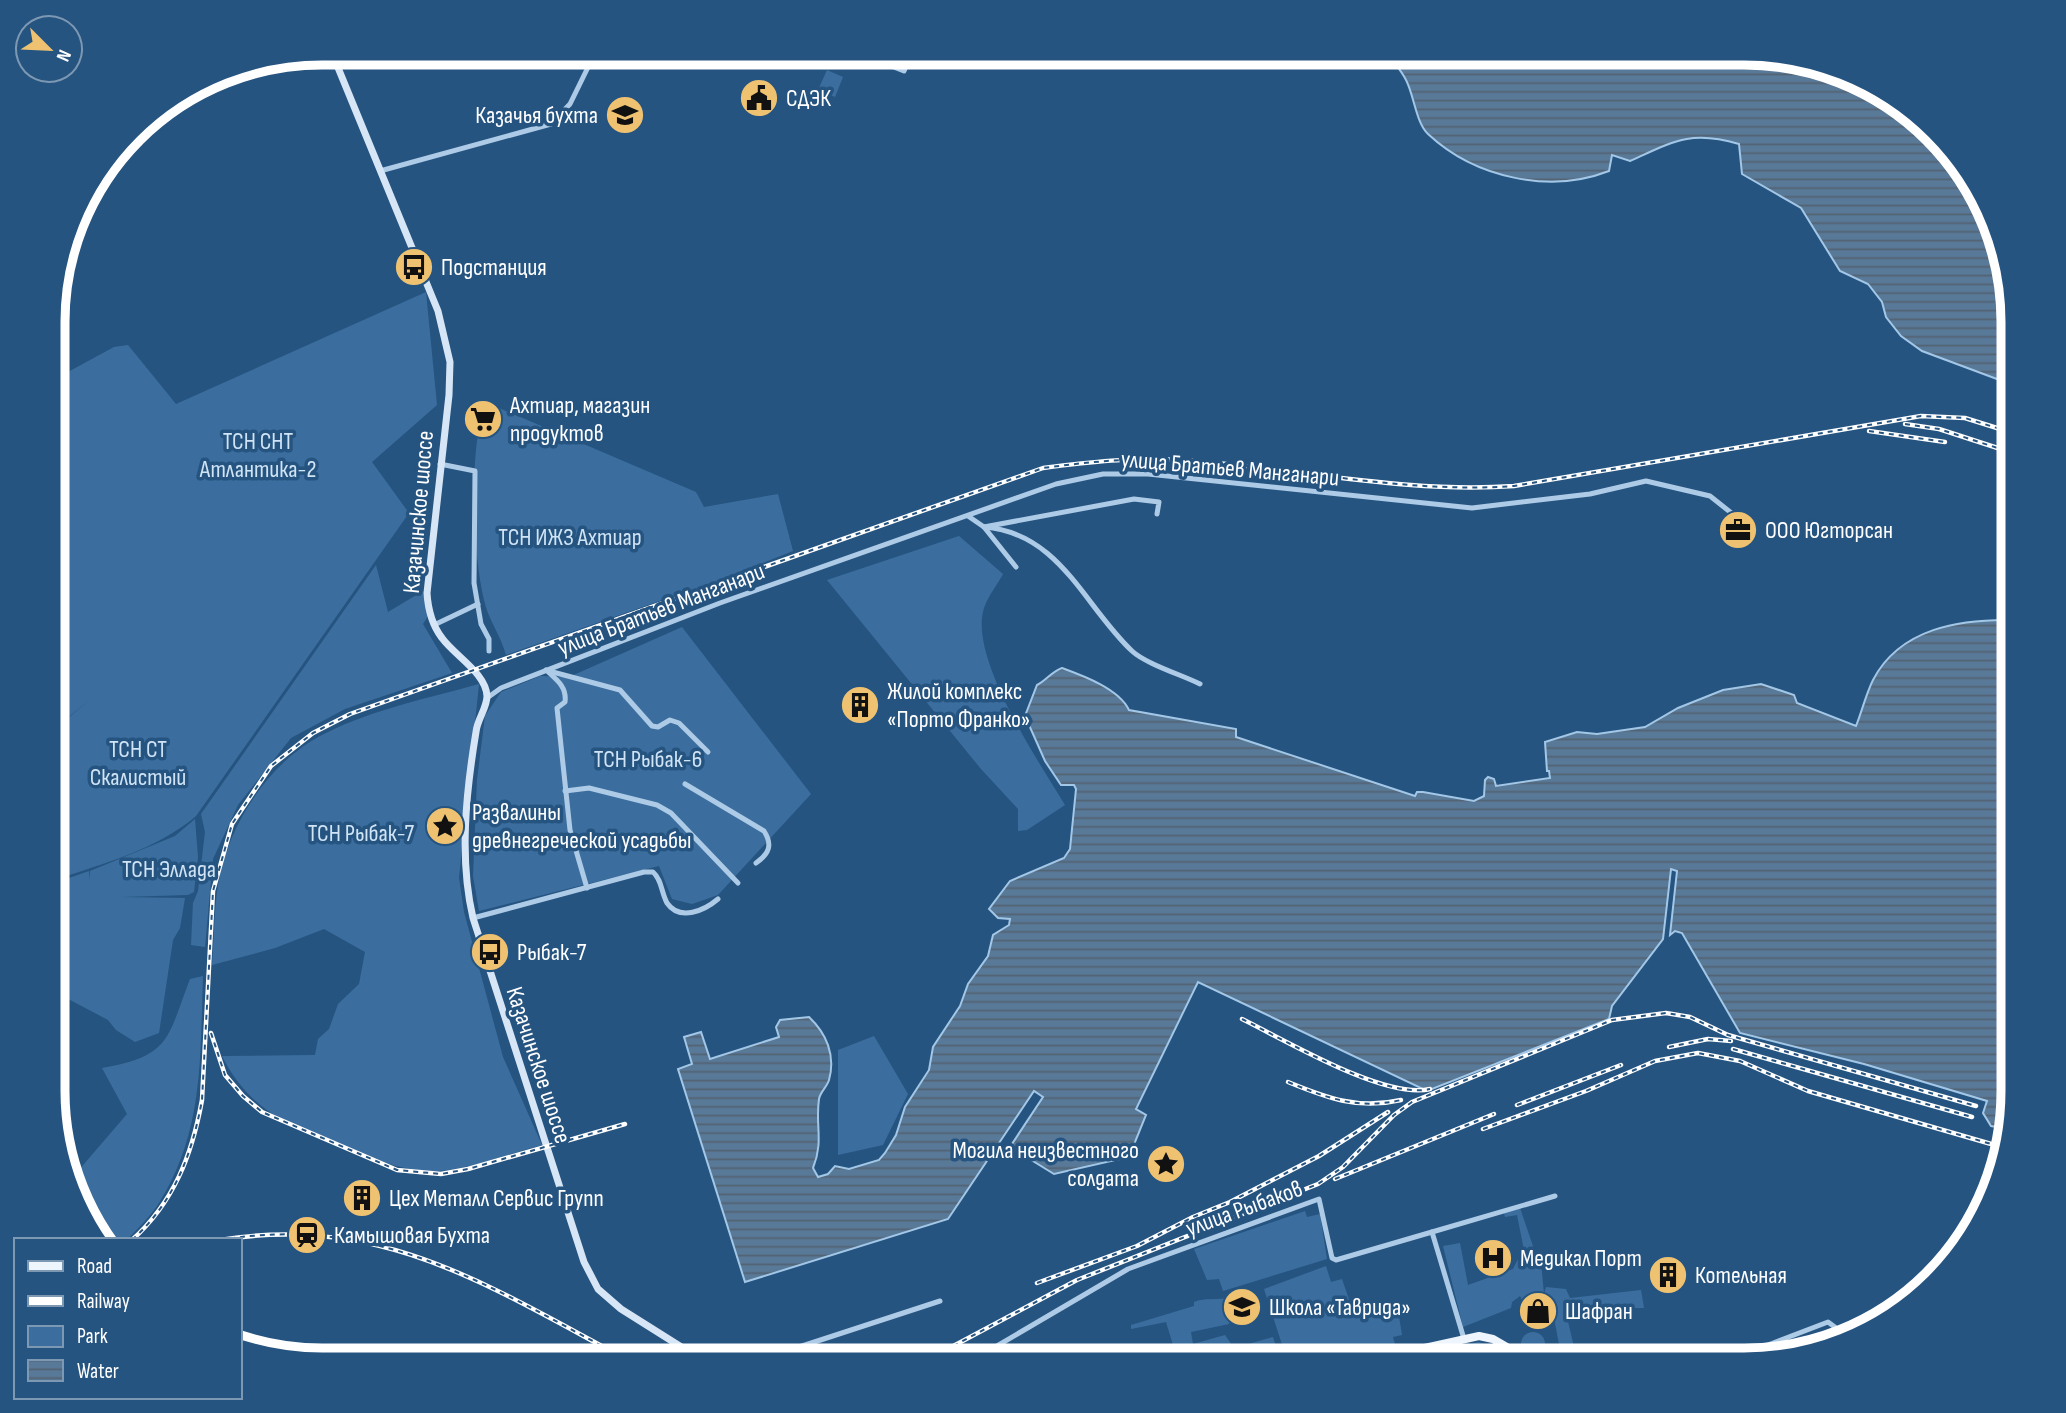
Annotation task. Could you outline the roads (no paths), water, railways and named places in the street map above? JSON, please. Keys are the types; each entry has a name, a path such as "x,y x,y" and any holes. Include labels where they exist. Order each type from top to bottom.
{"main road":[{"name":"Казачинское шоссе","path":"337,65 438,312 448,350 451,374 427,583 434,625 450,648 480,677 487,698 476,729 465,853 465,885 473,918 584,1262 598,1289 621,1309 683,1348"},
{"path":"1427,1348 1479,1336 1493,1339 1508,1348"}],"street":[{"path":"380,171 551,124 570,104 589,65"},
{"path":"889,65 905,71 907,65"},
{"path":"440,464 475,471 473,540 478,604 481,624 489,639 489,650"},
{"name":"улица Братьев Манганари","path":"487,698 501,688 720,603 1056,484 1103,474 1148,474 1472,508 1590,494 1646,481 1710,496 1744,523"},
{"path":"985,527 1135,499 1159,502 1157,514"},
{"path":"968,516 985,527 1030,540 1050,554 1133,652 1200,684"},
{"path":"985,527 1016,567"},
{"path":"434,625 478,604"},
{"path":"546,670 620,690 652,726 658,727 670,720 680,723 708,752"},
{"path":"546,670 560,682 566,694 565,702 557,708 565,791 570,830 587,888"},
{"path":"685,784 764,831 770,839 769,849 766,856 756,863"},
{"path":"565,791 589,788 657,806 671,813 738,883"},
{"path":"473,918 653,872 658,876 667,903 676,911 693,913 718,899"},
{"path":"1464,1339 1432,1232 1555,1196"},
{"name":"улица Рыбаков","path":"993,1348 1128,1269 1319,1199 1332,1258 1336,1260 1432,1232"},
{"path":"796,1348 940,1301"},
{"path":"1760,1348 1828,1322 1839,1330"}],"water":[{"path":"1396,65 1761,65 1811,73 1858,91 1901,118 1938,152 1975,208 1993,255 1999,288 2001,381 1922,351 1901,336 1886,317 1882,302 1868,284 1840,271 1801,208 1742,174 1739,144 1695,138 1671,143 1630,161 1612,155 1609,171 1586,178 1538,181 1514,178 1468,162 1428,134 1421,123 1406,80"},
{"path":"2001,620 2001,1108 1999,1127 1991,1126 1983,1113 1987,1101 1864,1064 1740,1033 1682,933 1675,931 1670,935 1677,871 1671,869 1663,939 1612,1006 1609,1019 1427,1091 1198,982 1136,1109 1146,1115 1129,1157 1054,1174 1010,1147 1043,1097 1034,1091 948,1219 745,1282 678,1069 692,1064 684,1037 701,1032 710,1059 779,1037 776,1027 780,1020 809,1017 825,1037 831,1062 829,1080 819,1099 819,1141 813,1168 818,1177 828,1174 835,1166 849,1169 879,1160 896,1135 905,1107 929,1070 933,1047 960,1006 968,984 988,956 993,935 1009,925 1010,919 998,918 989,909 1010,881 1064,858 1070,849 1076,789 1074,785 1061,785 1045,761 1025,716 1037,685 1058,670 1062,668 1100,684 1124,702 1129,710 1236,729 1236,737 1415,796 1417,792 1423,792 1474,801 1484,796 1485,780 1488,777 1494,779 1496,786 1550,778 1545,742 1577,732 1597,734 1645,727 1678,708 1723,690 1761,684 1794,695 1797,703 1856,726 1873,680 1885,662 1899,649 1933,630"}],"railway":[{"path":"134,1238 170,1194 187,1158 198,1120 202,1100 213,891 232,824 271,766 313,733 350,714 1043,468 1163,459 1222,463 1389,483 1514,486 1921,416 1965,418 2001,429"},
{"path":"1905,424 1939,429 2001,449"},
{"path":"1869,431 1945,442"},
{"path":"950,1348 1077,1280 1318,1184 1343,1167 1394,1115 1412,1102 1612,1020 1666,1013 1690,1017 1728,1035 1976,1106"},
{"path":"1242,1019 1362,1077 1388,1086 1411,1090 1430,1089"},
{"path":"211,1033 225,1075 243,1096 262,1112 397,1170 441,1174 468,1169 625,1124"},
{"path":"1669,1047 1708,1039 1731,1041"},
{"path":"1733,1049 1972,1117"},
{"path":"1483,1129 1586,1091 1655,1061 1698,1053 1740,1061 1808,1091 1995,1145"},
{"path":"1517,1105 1621,1065"},
{"path":"1288,1082 1343,1101 1371,1104 1401,1100"},
{"path":"1037,1283 1137,1246 1193,1217 1230,1202 1319,1156 1388,1112"},
{"path":"1335,1179 1494,1114"},
{"path":"239,1238 278,1234 333,1237 384,1247 434,1263 482,1283 606,1348"}],"place":[{"name":"СДЭК","path":"759,98"},
{"name":"Казачья бухта","path":"625,115"},
{"name":"Подстанция","path":"414,267"},
{"name":"Ахтиар, магазин продуктов","path":"483,419"},
{"name":"ООО Югторсан","path":"1738,530"},
{"name":"Жилой комплекс «Порто Франко»","path":"860,705"},
{"name":"Развалины древнегреческой усадьбы","path":"445,826"},
{"name":"Рыбак-7","path":"490,952"},
{"name":"Могила неизвестного солдата","path":"1166,1164"},
{"name":"Цех Металл Сервис Групп","path":"362,1198"},
{"name":"Камышовая Бухта","path":"307,1235"},
{"name":"Медикал Порт","path":"1493,1258"},
{"name":"Котельная","path":"1668,1275"},
{"name":"Школа «Таврида»","path":"1242,1307"},
{"name":"Шафран","path":"1538,1311"}],"park label":[{"name":"ТСН СНТ Атлантика-2","path":"258,455"},
{"name":"ТСН ИЖЗ Ахтиар","path":"570,537"},
{"name":"ТСН Рыбак-6","path":"648,759"},
{"name":"ТСН СТ Скалистый","path":"138,763"},
{"name":"ТСН Рыбак-7","path":"361,833"},
{"name":"ТСН Эллада","path":"169,869"}]}
